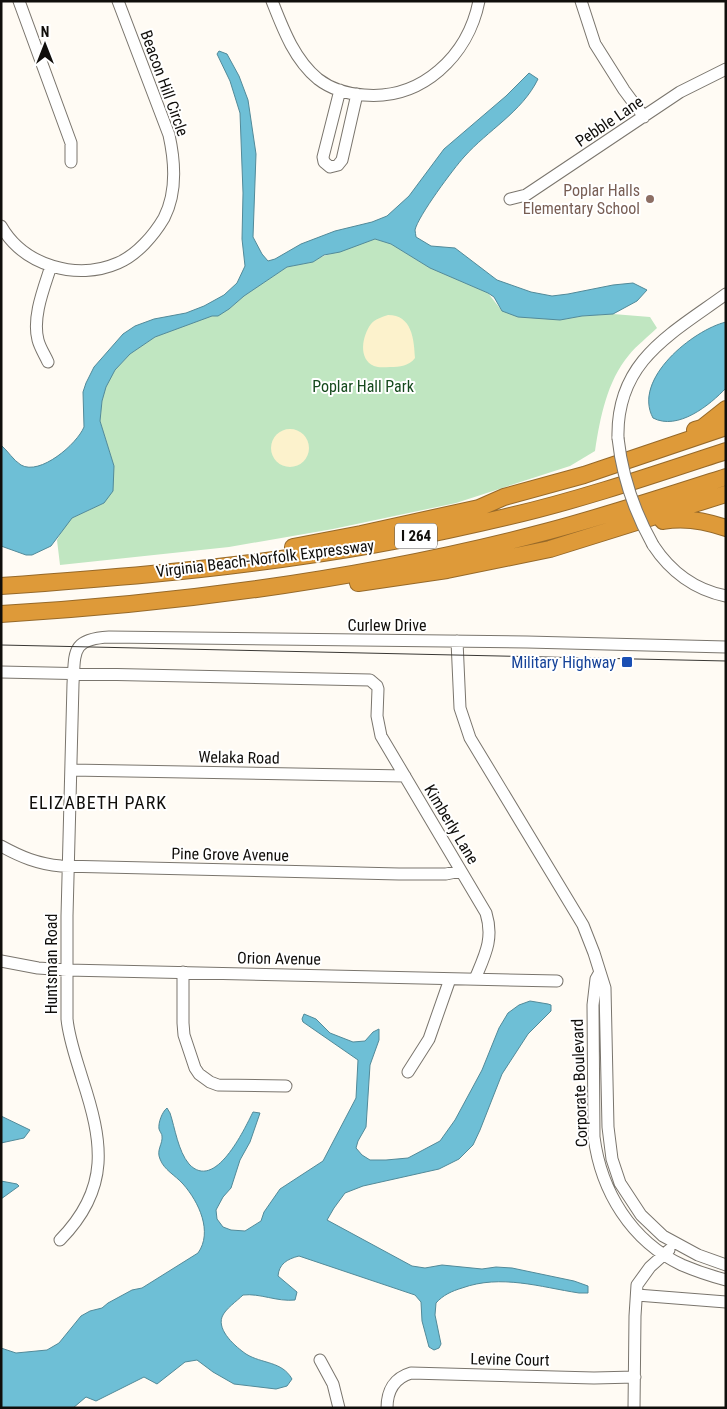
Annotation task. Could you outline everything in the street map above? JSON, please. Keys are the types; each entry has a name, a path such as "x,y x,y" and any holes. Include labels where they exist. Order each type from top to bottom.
{"highway":[{"path":"636,458 702,428 726,409"},
{"path":"97,577 304,545 479,508 504,497 576,478 726,427"},
{"name":"Virginia Beach-Norfolk Expressway","path":"1,586 187,570 303,556 451,530 571,500 726,450"},
{"name":"Virginia Beach-Norfolk Expressway","path":"1,614 93,607 229,592 369,570 478,548 586,520 726,477"},
{"path":"595,536 726,494"},
{"path":"229,592 314,588 405,577 534,552 667,520 680,519 711,523 726,528"}],"street":[{"path":"20,1 71,144 71,162"},
{"name":"Beacon Hill Circle","path":"1,226 14,243 26,253 50,266 80,271 120,262 137,250 148,239 164,217 174,171 169,135 118,1"},
{"path":"272,1 299,59 319,79 340,90 378,96 398,93 421,83 444,67 464,43 472,28 479,1"},
{"path":"581,1 595,44 624,90 644,117"},
{"name":"Pebble Lane","path":"510,198 526,195 680,92 726,69"},
{"path":"340,90 323,157 326,165 330,167 338,165 342,160 357,94"},
{"path":"48,362 39,342 37,324 41,299 50,266"},
{"path":"726,294 653,348 628,381 618,414 620,457 630,494 653,545 664,560 688,581 711,592 726,596"},
{"name":"Curlew Drive","path":"74,673 78,647 88,640 97,638 457,641 726,647"},
{"name":"Corporate Boulevard","path":"457,641 458,698 463,720 470,738 584,925 605,988 608,1127 615,1170 620,1182 652,1227 676,1244 698,1255 726,1265"},
{"path":"1,672 74,673"},
{"name":"Kimberly Lane","path":"74,673 370,680 377,686 378,726 381,736 486,912 489,923 489,942 476,980"},
{"name":"Huntsman Road","path":"60,1240 78,1220 94,1191 99,1160 96,1125 68,1035 67,1019 74,673"},
{"name":"Welaka Road","path":"71,770 405,776"},
{"name":"Pine Grove Avenue","path":"1,846 32,861 69,866 399,874 446,874 461,871"},
{"name":"Orion Avenue","path":"1,961 38,968 67,970 556,981"},
{"path":"183,972 184,1035 195,1068 199,1074 218,1085 286,1086"},
{"name":"Corporate Boulevard","path":"600,972 596,978 593,1005 594,1137 597,1154 609,1192 640,1235 665,1254 681,1264 726,1280"},
{"path":"408,1072 429,1039 450,979"},
{"path":"634,1408 635,1316 638,1285 643,1275 676,1244"},
{"path":"637,1296 726,1302"},
{"path":"320,1360 333,1384 339,1408"},
{"name":"Levine Court","path":"387,1408 390,1388 400,1378 411,1373 594,1378 635,1377"}],"green space":[{"name":"Poplar Hall Park","path":"375,239 391,244 430,268 488,293 502,311 560,320 613,314 650,317 657,328 632,351 615,376 602,413 595,451 570,466 456,503 333,529 229,547 60,565 57,540 66,524 72,518 104,503 114,466 100,421 102,401 106,386 115,370 130,354 155,337 229,309 244,296 287,267 313,262 321,257"}],"sand":[{"path":"388,315 396,316 407,324 414,343 415,358 410,363 401,366 376,367 369,363 364,353 365,335 373,322"},
{"path":"290,429 297,430 303,435 308,441 308,455 303,461 297,466 290,467 283,466 277,461 272,455 271,448 272,441 277,435 283,430"}],"water":[{"path":"219,51 227,54 239,76 248,100 256,154 253,237 268,261 301,244 335,231 372,222 387,216 409,196 444,149 506,96 529,73 538,79 531,91 514,111 464,157 423,214 415,230 416,237 431,246 455,248 497,280 531,292 552,296 633,283 647,290 637,301 613,314 560,320 518,317 502,311 494,297 488,293 430,268 391,244 375,239 340,252 324,255 313,262 287,267 218,316 212,316 155,337 130,354 115,370 106,387 102,401 100,421 114,466 113,491 104,503 72,518 51,546 32,555 26,555 1,546 1,445 18,463 29,467 38,466 57,456 74,442 84,427 83,392 86,383 94,367 123,334 135,326 154,319 186,313 224,295 237,283 245,266 242,239 243,193 240,113 230,81 217,54"},
{"path":"726,322 726,388 711,402 683,419 663,421 653,418 649,403 651,388 658,373 669,358 698,335"},
{"path":"530,1001 551,1005 551,1011 528,1034 502,1074 473,1145 459,1159 439,1169 363,1186 345,1193 327,1220 412,1266 425,1268 442,1265 482,1269 496,1267 512,1268 574,1281 588,1286 588,1293 506,1282 477,1284 455,1290 436,1303 435,1315 441,1344 439,1348 434,1350 429,1347 422,1321 421,1302 415,1295 299,1256 284,1263 280,1268 278,1276 297,1292 295,1300 243,1295 226,1311 221,1322 228,1338 242,1351 252,1357 277,1366 288,1373 292,1379 287,1386 276,1389 234,1384 197,1360 185,1362 157,1384 144,1377 96,1401 86,1397 73,1408 1,1408 1,1348 16,1353 47,1350 59,1343 81,1316 102,1308 132,1290 142,1288 198,1253 204,1236 204,1227 199,1208 189,1191 164,1166 159,1156 162,1135 159,1124 167,1108 185,1159 199,1171 209,1170 218,1165 236,1144 253,1112 260,1113 250,1142 240,1160 231,1188 223,1197 216,1210 217,1219 223,1227 231,1230 245,1231 261,1221 264,1212 280,1189 323,1161 356,1098 358,1060 303,1022 304,1014 316,1019 330,1033 353,1042 365,1041 373,1032 379,1029 379,1040 370,1065 366,1127 356,1148 370,1160 386,1160 408,1158 440,1141 455,1120 482,1070 499,1028 508,1013 519,1005"},
{"path":"1,1116 30,1130 24,1138 1,1143"},
{"path":"1,1181 17,1184 19,1186 1,1199"}],"tram line":[{"path":"1,645 726,661"}],"place":[{"name":"Poplar Halls Elementary School","path":"650,199"},
{"name":"Military Highway","path":"627,662"}],"district":[{"name":"ELIZABETH PARK","path":"98,803"}]}
